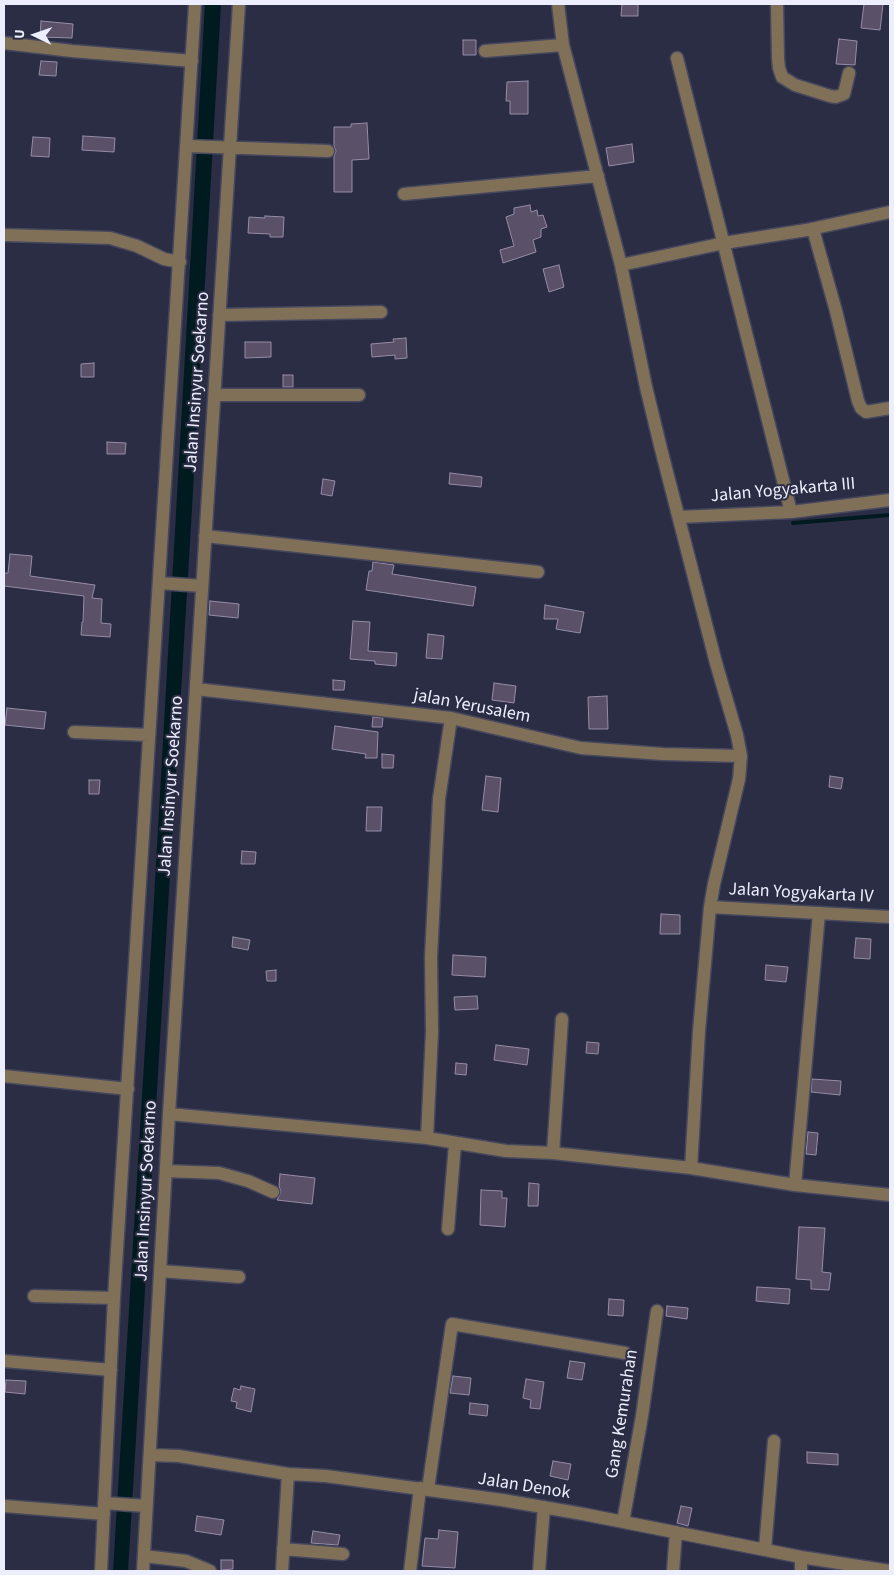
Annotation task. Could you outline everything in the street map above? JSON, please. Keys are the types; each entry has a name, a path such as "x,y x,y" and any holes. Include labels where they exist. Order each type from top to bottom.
{"street":[{"name":"Jalan Insinyur Soekarno","path":"101,1571 108,1507 114,1298 149,735 166,583 180,262 192,146 192,61 195,4"},
{"name":"Jalan Insinyur Soekarno","path":"143,1571 169,1114 239,4"},
{"path":"558,4 563,44 621,265 646,388 741,756 739,779 710,907 699,1031 691,1168"},
{"path":"778,4 778,58 782,77 795,85 813,92 836,97 844,94 849,73"},
{"path":"4,43 90,53 192,61"},
{"path":"485,51 563,44"},
{"path":"677,58 791,512"},
{"path":"192,146 328,151"},
{"path":"404,194 598,176"},
{"path":"806,230 890,212"},
{"path":"621,265 724,243 813,229 816,233 858,402 866,412 890,408"},
{"path":"4,235 110,238 137,246 164,259 180,262"},
{"path":"219,315 381,312"},
{"path":"215,395 359,395"},
{"name":"Jalan Yogyakarta III","path":"679,517 791,512 890,500"},
{"path":"205,536 538,572"},
{"path":"166,583 202,586"},
{"name":"jalan Yerusalem","path":"196,688 451,718 580,748 663,754 741,756"},
{"path":"427,1138 432,1032 431,958 439,799 451,718"},
{"path":"74,732 149,735"},
{"name":"Jalan Yogyakarta IV","path":"710,907 890,916"},
{"path":"795,1185 818,913"},
{"path":"553,1153 562,1019"},
{"path":"4,1076 128,1089"},
{"path":"169,1114 427,1138 455,1144 691,1168 795,1185 890,1195"},
{"path":"448,1229 455,1144"},
{"path":"166,1171 220,1172 273,1192"},
{"path":"160,1271 239,1277"},
{"path":"34,1296 114,1298"},
{"name":"Gang Kemurahan","path":"623,1522 642,1416 657,1311"},
{"path":"410,1571 452,1324 625,1353"},
{"path":"4,1361 111,1370"},
{"path":"765,1548 774,1441"},
{"name":"Jalan Denok","path":"150,1455 179,1456 288,1474 326,1476 544,1507 765,1548 801,1557 890,1571"},
{"path":"282,1571 288,1474"},
{"path":"4,1506 146,1506"},
{"path":"539,1571 544,1507"},
{"path":"673,1571 676,1532"},
{"path":"283,1549 344,1554"},
{"path":"144,1556 186,1561 210,1571"},
{"path":"801,1557 801,1571"}],"shaded area":[{"path":"205,4 221,4 191,526 128,1571 113,1571 153,916"}],"building":[{"path":"622,4 638,4 638,16 621,16"},
{"path":"864,4 883,4 880,30 861,28"},
{"path":"41,21 73,24 72,38 40,37"},
{"path":"839,39 857,41 855,65 836,64"},
{"path":"463,40 476,40 476,55 463,55"},
{"path":"41,61 57,62 56,76 39,75"},
{"path":"528,81 528,114 510,114 510,101 506,101 507,82"},
{"path":"367,123 369,159 352,160 352,192 334,192 334,156 336,151 334,146 334,127 351,127 351,124"},
{"path":"83,136 115,138 114,152 82,150"},
{"path":"33,137 50,138 49,157 31,156"},
{"path":"632,144 634,162 609,166 606,148"},
{"path":"530,205 531,212 537,210 538,216 543,215 547,227 541,229 541,237 533,240 536,252 503,263 500,250 514,246 506,217 514,214 514,208"},
{"path":"265,216 284,217 283,237 270,237 270,234 248,233 249,217 265,218"},
{"path":"559,265 564,287 549,292 543,269"},
{"path":"406,338 407,358 395,359 395,355 372,357 371,344 394,342 393,339"},
{"path":"245,342 271,342 271,357 245,358"},
{"path":"94,363 94,377 81,377 81,364"},
{"path":"283,375 293,375 293,387 283,387"},
{"path":"107,442 126,443 125,454 107,454"},
{"path":"450,473 482,477 481,487 449,484"},
{"path":"323,479 335,481 332,496 321,494"},
{"path":"10,554 32,556 30,576 95,585 92,598 102,599 101,623 111,624 110,637 81,635 84,596 4,586 4,573 8,573"},
{"path":"373,562 394,565 392,574 476,587 473,606 366,590 369,571 372,571"},
{"path":"210,601 239,604 238,618 209,615"},
{"path":"545,605 584,612 580,633 556,629 558,619 544,619"},
{"path":"353,621 370,622 368,651 397,653 396,666 375,664 375,661 350,659"},
{"path":"428,634 444,636 442,659 426,658"},
{"path":"333,680 345,681 344,690 333,690"},
{"path":"494,683 516,686 514,703 492,700"},
{"path":"607,696 608,729 589,729 588,697"},
{"path":"7,708 46,712 44,729 5,725"},
{"path":"373,717 383,718 382,727 372,727"},
{"path":"335,726 378,732 377,758 365,758 366,754 332,749"},
{"path":"382,754 394,755 393,768 382,768"},
{"path":"486,776 501,778 498,812 482,810"},
{"path":"830,776 843,778 841,789 829,787"},
{"path":"89,780 100,780 99,794 89,794"},
{"path":"367,807 382,807 381,831 366,831"},
{"path":"242,851 256,852 255,864 241,864"},
{"path":"661,914 680,915 680,934 660,934"},
{"path":"233,937 250,940 248,950 232,947"},
{"path":"856,938 871,939 870,959 854,958"},
{"path":"453,955 486,957 485,977 452,975"},
{"path":"766,965 788,967 786,982 765,980"},
{"path":"276,970 276,981 267,981 266,971"},
{"path":"477,996 478,1009 455,1010 454,997"},
{"path":"587,1042 599,1043 598,1054 586,1053"},
{"path":"496,1045 529,1049 527,1065 494,1060"},
{"path":"456,1063 467,1064 466,1075 455,1074"},
{"path":"812,1079 841,1081 840,1095 811,1092"},
{"path":"808,1132 818,1133 816,1155 806,1154"},
{"path":"280,1174 315,1178 312,1204 277,1200 281,1192 279,1186"},
{"path":"529,1183 539,1184 538,1206 528,1206"},
{"path":"481,1190 502,1191 502,1198 507,1198 505,1227 480,1225"},
{"path":"799,1227 825,1228 822,1272 831,1273 829,1290 811,1289 811,1280 796,1279"},
{"path":"757,1287 790,1289 789,1304 756,1301"},
{"path":"609,1299 624,1300 623,1316 608,1315"},
{"path":"667,1306 688,1308 687,1319 666,1316"},
{"path":"570,1361 585,1363 582,1380 567,1378"},
{"path":"453,1376 471,1378 469,1395 450,1393"},
{"path":"526,1379 544,1382 540,1409 530,1408 531,1400 523,1398"},
{"path":"6,1380 26,1381 25,1394 5,1392"},
{"path":"241,1386 255,1389 251,1412 236,1408 237,1402 231,1401 234,1388 240,1390"},
{"path":"470,1403 488,1405 487,1416 469,1414"},
{"path":"807,1452 838,1454 838,1465 807,1463"},
{"path":"553,1461 571,1464 568,1480 550,1476"},
{"path":"681,1506 692,1508 688,1526 677,1523"},
{"path":"197,1516 224,1520 221,1535 195,1531"},
{"path":"439,1530 458,1532 455,1568 422,1566 425,1538 438,1539"},
{"path":"313,1531 340,1535 338,1545 311,1543"},
{"path":"221,1560 233,1560 233,1569 221,1570"}],"waterway":[{"path":"793,523 890,515"}]}
